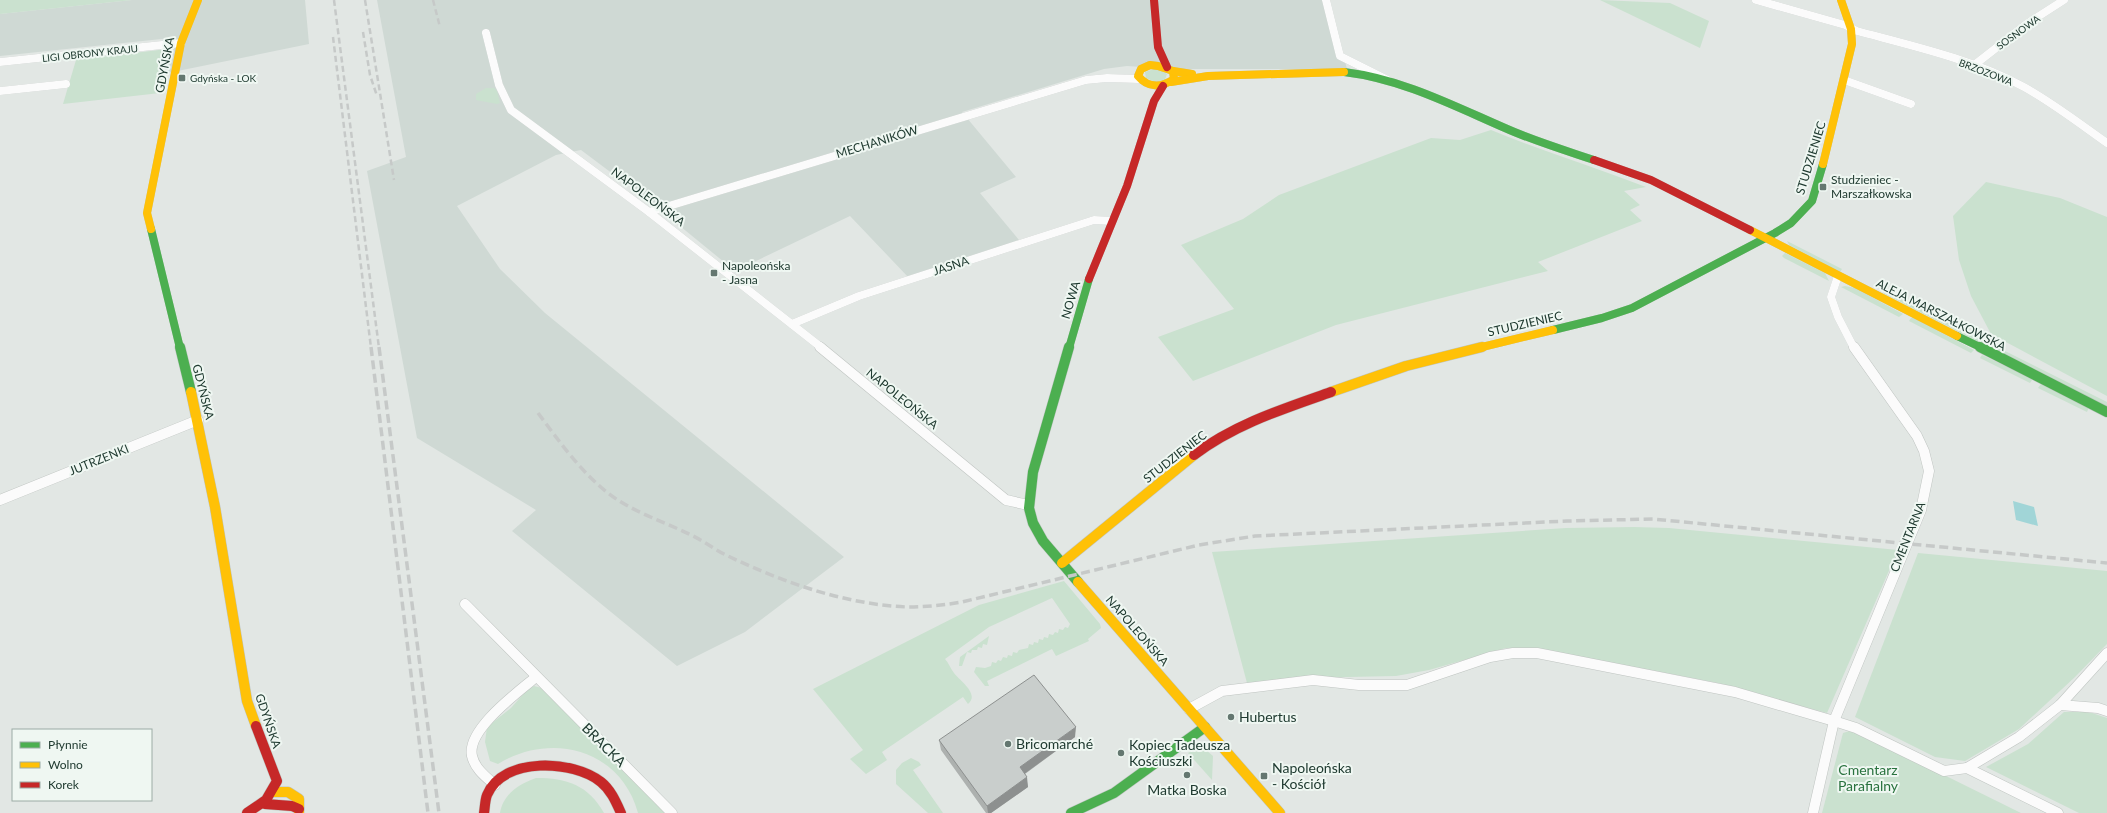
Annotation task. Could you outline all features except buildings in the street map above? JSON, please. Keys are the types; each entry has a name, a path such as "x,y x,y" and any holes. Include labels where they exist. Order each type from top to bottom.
{"main road":[{"name":"GDYŃSKA","path":"198,0 180,42 147,213 198,420 218,526 247,701 277,781 274,792"},
{"path":"1154,0 1158,48 1170,69"},
{"name":"STUDZIENIEC","path":"1062,563 1209,443 1265,415 1406,366 1602,318 1632,308 1703,272 1791,223 1812,201 1824,162 1844,80 1852,44 1851,29 1841,0"},
{"path":"1158,48 1149,65 1139,74 1147,85 1167,84 1179,79 1207,77"},
{"path":"1149,65 1207,77"},
{"name":"NOWA","path":"1150,107 1155,101 1159,90 1175,76 1170,69"},
{"name":"ALEJA MARSZAŁKOWSKA","path":"1207,77 1330,72 1360,74 1419,89 1512,132 1619,167 1651,180 2107,412"},
{"name":"NOWA","path":"1028,505 1033,472 1080,309 1112,221 1134,168 1144,135 1150,107 1147,85"},
{"name":"NAPOLEOŃSKA","path":"1028,505 1035,529 1062,563 1280,813"},
{"path":"1071,813 1114,793 1205,727"},
{"path":"484,813 483,805 494,784 508,773 523,766 540,763 563,764 578,769 597,779 610,791 621,813"},
{"path":"248,813 265,804 274,792 288,792 298,799 299,811"},
{"path":"265,804 292,806 299,811"}],"street":[{"path":"1326,0 1340,56 1388,80"},
{"name":"BRZOZOWA","path":"1756,0 1845,25 1851,29 1974,66 2025,87 2107,143"},
{"name":"SOSNOWA","path":"1974,66 2028,23 2064,0"},
{"name":"NAPOLEOŃSKA","path":"486,33 499,85 512,110 649,212 792,324 1006,500 1028,505"},
{"name":"LIGI OBRONY KRAJU","path":"0,62 180,42"},
{"name":"MECHANIKÓW","path":"649,212 1086,80 1139,74"},
{"path":"1844,80 1911,104"},
{"path":"0,91 66,84"},
{"name":"JASNA","path":"792,324 859,296 1094,220 1112,221"},
{"name":"CMENTARNA","path":"1813,813 1834,721 1906,543 1921,510 1929,471 1924,451 1917,436 1852,347 1843,330 1831,297 1838,276"},
{"name":"JUTRZENKI","path":"0,500 198,420"},
{"name":"BRACKA","path":"465,604 672,813"},
{"path":"1189,709 1222,691 1312,680 1359,685 1407,685 1490,657 1513,652 1537,653 1735,692 1856,728 1944,771 1967,768 2019,738 2060,705 2107,653"},
{"path":"494,784 481,774 476,767 472,746 474,736 482,725 536,677"},
{"path":"2060,705 2098,708 2107,711"},
{"path":"1967,768 2058,813"}],"shaded area":[{"path":"132,0 305,0 309,44 163,74 171,38 0,56 0,14"},
{"path":"377,0 1329,0 1347,69 1173,69 1127,66 1104,69 962,112 1016,177 980,193 1019,240 909,278 850,216 735,271 653,204 581,150 556,155 457,206 500,269 545,313 844,557 745,632 677,666 512,531 536,510 417,438 367,171 406,157"}],"green space":[{"path":"0,0 132,0 0,14"},
{"path":"1600,0 1670,3 1709,21 1700,48"},
{"path":"167,49 160,93 63,104 76,60"},
{"path":"1157,68 1167,74 1165,80 1155,82 1146,78 1145,72"},
{"path":"486,88 494,88 497,91 500,103 497,104 476,100 476,94"},
{"path":"1491,130 1646,187 1624,191 1640,205 1630,210 1642,221 1538,262 1548,271 1336,325 1193,381 1158,337 1234,309 1181,245 1243,219 1279,195 1431,138 1460,140"},
{"path":"1986,182 2060,198 2107,217 2107,396 1991,334 1971,296 1959,260 1953,216"},
{"path":"1787,241 1842,269 1840,272 1789,245"},
{"path":"1785,253 1825,273 1829,281 1784,258 1782,256"},
{"path":"1845,286 1855,288 1903,314 1899,317 1841,287"},
{"path":"1885,291 2107,402 2107,408 1883,293"},
{"path":"1911,318 1914,318 1974,350 1971,353 1909,321"},
{"path":"1982,355 2031,378 2032,380 2030,383 1980,358"},
{"path":"2041,384 2089,407 2087,412 2038,388"},
{"path":"1566,528 1669,528 1898,550 1827,713 1718,683 1619,664 1506,648 1429,670 1396,676 1299,678 1247,683 1212,552"},
{"path":"1918,553 2107,571 2107,644 2075,677 2019,729 1965,761 1935,757 1855,717"},
{"path":"1064,581 1100,624 1101,628 1088,639 1089,641 1056,656 1052,649 987,681 989,686 985,686 974,672 976,667 985,668 991,666 992,662 996,663 998,660 1001,661 1003,657 1007,658 1008,655 1012,656 1013,652 1017,653 1019,650 1028,648 1029,644 1033,645 1034,642 1038,643 1039,639 1043,640 1044,637 1048,638 1049,634 1053,635 1055,632 1058,633 1059,629 1063,630 1065,627 1068,628 1070,624 1052,598 989,627 945,659 954,673 968,688 972,696 968,704 963,697 882,752 887,760 866,774 850,759 863,750 813,689 979,605"},
{"path":"989,636 987,645 983,644 982,648 978,647 977,650 972,650 971,653 967,652 962,666 959,666 960,657"},
{"path":"534,686 542,688 666,813 638,813 629,791 617,774 600,761 582,752 562,748 540,749 519,754 498,764 490,761 485,742 487,727 511,708 526,691"},
{"path":"2064,712 2089,712 2107,718 2107,813 2079,813 1986,767 2028,744"},
{"name":"Cmentarz Parafialny","path":"1853,730 2021,813 1822,813 1843,733"},
{"path":"1195,749 1206,750 1213,756 1212,780 1188,753"},
{"path":"911,758 919,762 921,765 913,770 943,813 928,813 896,784 896,770 902,763"},
{"path":"536,778 547,778 576,785 598,803 604,813 500,813 504,800 508,795 524,783"}],"water":[{"path":"2013,501 2034,507 2038,526 2016,520"}],"railway":[{"path":"334,0 379,348"},
{"path":"365,0 394,180"},
{"path":"433,0 440,27"},
{"path":"363,32 370,75 377,96"},
{"path":"333,37 371,348"},
{"path":"371,347 428,813"},
{"path":"379,347 439,813"},
{"path":"538,413 570,455 588,475 608,493 627,506 696,537 728,556 770,575 838,597 885,605 922,607 962,602 1199,545 1255,536 1567,521 1653,519 2107,563"}],"traffic: fast":[{"path":"1344,72 1364,74 1402,84 1518,134 1594,160"},
{"path":"1553,330 1602,318 1632,308 1775,233 1791,223 1812,201 1823,164"},
{"path":"151,229 191,392"},
{"path":"1078,582 1043,541 1033,523 1029,503 1033,472 1089,279"},
{"path":"1957,336 2107,412"},
{"path":"1071,813 1114,793 1205,727"}],"traffic: slow":[{"path":"151,229 147,213 181,43 198,0"},
{"path":"1823,164 1852,44 1851,29 1841,0"},
{"path":"1173,71 1174,79 1165,85 1160,86 1150,85 1138,76 1141,69 1150,65 1162,67 1171,70 1175,72 1177,73 1192,74"},
{"path":"1171,82 1208,76 1344,72"},
{"path":"1750,230 1957,336"},
{"path":"1331,392 1406,366 1553,330"},
{"path":"191,392 208,468 247,701 256,726"},
{"path":"1062,563 1194,455"},
{"path":"1078,582 1280,813"},
{"path":"274,792 288,792 299,799 299,813"}],"traffic: jam":[{"path":"1154,0 1158,47 1167,67"},
{"path":"1089,279 1127,186 1154,101 1163,86"},
{"path":"1594,160 1651,180 1750,230"},
{"path":"1194,455 1209,444 1242,425 1331,392"},
{"path":"247,813 266,800 275,787 277,781 256,726"},
{"path":"484,813 487,795 497,781 512,772 530,766 549,765 569,767 586,773 601,782 605,785 621,813"},
{"path":"265,804 292,806 299,809"}],"place":[{"name":"Gdyńska - LOK","path":"182,78"},
{"name":"Studzieniec - Marszałkowska","path":"1823,187"},
{"name":"Napoleońska - Jasna","path":"714,273"},
{"name":"Hubertus","path":"1231,717"},
{"name":"Bricomarché","path":"1008,744"},
{"name":"Kopiec Tadeusza Kościuszki","path":"1121,753"},
{"name":"Matka Boska","path":"1187,775"},
{"name":"Napoleońska - Kościół","path":"1264,776"}]}
